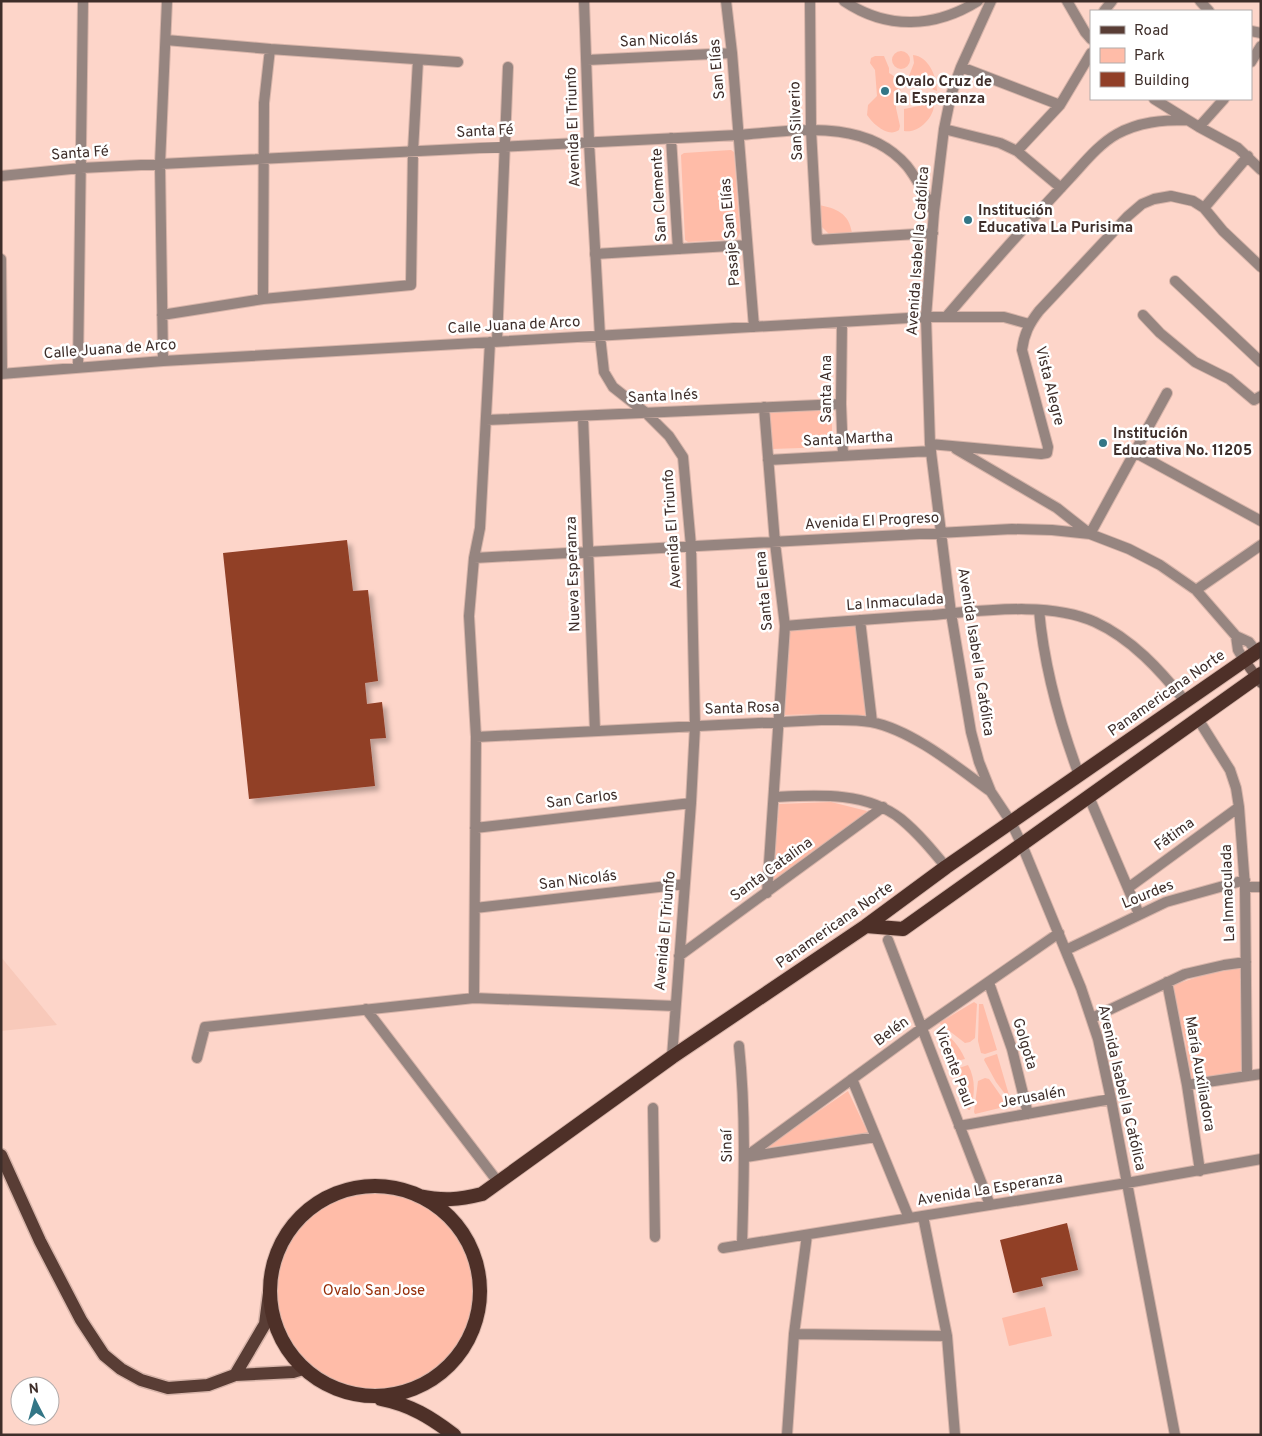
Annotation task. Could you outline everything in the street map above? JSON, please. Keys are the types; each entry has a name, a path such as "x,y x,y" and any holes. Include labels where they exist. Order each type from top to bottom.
{"highway":[{"name":"Panamericana Norte","path":"419,1196 442,1200 463,1199 482,1194 672,1057 866,926 946,867 1244,660 1259,653"},
{"path":"866,926 903,929 1198,719 1259,678"},
{"path":"348,1393 367,1396 387,1396 406,1392 440,1374 466,1345 474,1327 479,1308 478,1270 472,1251 463,1234 451,1218 419,1196 381,1186 343,1191 325,1198 295,1222 284,1238 273,1264 269,1293 270,1310 282,1342 291,1356 317,1379 348,1393 397,1402 419,1411 454,1435"}],"main road":[{"name":"Avenida El Progreso","path":"1244,660 1259,678"},
{"path":"1,1155 40,1241 80,1320 104,1355 122,1369 141,1380 168,1388 208,1385 235,1376 293,1372 303,1368"},
{"path":"235,1376 265,1324 269,1293"}],"street":[{"path":"78,367 83,1"},
{"path":"163,361 160,164 167,1"},
{"name":"Avenida El Triunfo","path":"584,1 595,254 604,372 613,387 646,413 669,436 683,457 691,546 694,726 691,802 672,1057"},
{"name":"San Elías","path":"726,1 738,135"},
{"name":"San Silverio","path":"810,1 811,130 817,240 933,233"},
{"path":"844,1 876,18 898,22 942,19 963,11 978,1"},
{"name":"Avenida Isabel la Católica","path":"991,1 960,67 951,95 944,129 934,212 926,317 931,447 941,533 971,732 979,762 991,792 1011,822 1022,845 1092,1018 1111,1099 1175,1435"},
{"path":"1067,1 1089,32"},
{"path":"166,40 458,62"},
{"path":"1252,60 1261,46"},
{"path":"263,299 264,103 270,49"},
{"name":"San Nicolás","path":"587,60 732,52"},
{"path":"1018,151 1060,105 1090,55"},
{"path":"162,315 263,299 411,284 413,151 418,60"},
{"path":"960,67 1060,105"},
{"path":"474,998 476,737 469,616 474,558 480,528 486,420 493,342 508,68"},
{"path":"1156,100 1238,148 1261,170"},
{"path":"1199,127 1223,100"},
{"path":"946,317 1096,151 1116,135 1136,125 1159,120 1187,120"},
{"path":"944,129 1000,143 1018,151 1061,188"},
{"name":"Santa Fé","path":"1,176 81,168 811,130 840,131 869,139 888,148 906,165 920,184 934,212"},
{"name":"Pasaje San Elías","path":"738,135 754,327"},
{"name":"San Clemente","path":"672,138 678,249"},
{"path":"1248,156 1204,208 1223,231 1261,267"},
{"name":"Vista Alegre","path":"1047,453 1048,447 1022,350 1023,336 1029,324 1128,216 1142,204 1154,199 1171,196 1193,201 1204,208"},
{"path":"595,254 747,245"},
{"path":"1,259 2,374"},
{"path":"1175,281 1261,362"},
{"path":"1143,315 1160,333 1195,362 1228,379 1254,400 1261,396"},
{"name":"Calle Juana de Arco","path":"2,374 163,361 926,317 1004,318 1029,324"},
{"name":"Santa Ana","path":"842,322 841,404 843,456"},
{"path":"953,447 1057,508 1090,534 1136,453 1167,393"},
{"name":"Santa Inés","path":"486,420 841,404"},
{"name":"Santa Elena","path":"764,407 775,543 785,626 767,893"},
{"name":"Nueva Esperanza","path":"583,416 595,731"},
{"name":"Santa Martha","path":"768,460 843,456 931,447 1047,453"},
{"path":"1136,453 1261,521"},
{"name":"Avenida El Progreso","path":"474,558 1012,529 1052,530 1090,534 1129,549 1160,565 1196,590 1236,636 1249,642 1259,653"},
{"path":"1196,590 1261,545"},
{"path":"1039,610 1041,633 1054,700 1079,774"},
{"name":"La Inmaculada","path":"785,626 1039,610 1071,614 1094,621 1116,634 1161,671 1185,702"},
{"path":"860,620 872,722"},
{"name":"Avenida El Progreso","path":"1236,636 1238,650 1244,660"},
{"name":"La Inmaculada","path":"1198,719 1230,770 1236,788 1239,807 1245,884 1247,1076"},
{"name":"Santa Rosa","path":"476,737 830,720 872,722 891,728 925,745 991,792"},
{"path":"774,797 839,796 883,807 900,818 919,836 946,867"},
{"path":"1089,797 1139,914"},
{"name":"San Carlos","path":"476,828 691,802"},
{"name":"Santa Catalina","path":"679,956 883,807"},
{"name":"Fátima","path":"1128,888 1239,807"},
{"name":"San Nicolás","path":"474,908 685,884"},
{"name":"Lourdes","path":"1066,950 1139,914 1174,900 1245,884 1261,887"},
{"name":"Belén","path":"744,1158 922,1028 1059,933"},
{"name":"Vicente Paul","path":"888,940 990,1206"},
{"path":"1092,1018 1185,974 1246,962"},
{"name":"María Auxiliadora","path":"1167,982 1187,1085 1200,1171"},
{"name":"Golgota","path":"988,983 1012,1049 1028,1114"},
{"path":"198,1058 205,1027 366,1009 474,998 675,1006"},
{"path":"366,1009 498,1182"},
{"name":"Sinaí","path":"739,1046 742,1072 744,1158 742,1245"},
{"path":"1187,1085 1261,1074"},
{"path":"852,1079 909,1218"},
{"name":"Jerusalén","path":"959,1126 1111,1099"},
{"path":"653,1108 655,1237"},
{"path":"744,1158 876,1137"},
{"name":"Avenida La Esperanza","path":"723,1248 990,1206 1261,1159"},
{"path":"923,1216 947,1336 955,1435"},
{"path":"787,1435 794,1334 806,1235"},
{"path":"794,1334 947,1336"}],"shaded area":[{"path":"1,957 57,1025 1,1031"}],"green space":[{"path":"897,51 905,51 910,56 908,67 897,69 892,64 892,56"},
{"path":"913,55 923,59 931,68 937,85 937,91 912,81 909,76 914,63"},
{"path":"884,56 889,73 896,78 900,88 900,100 896,108 900,126 899,130 895,132 881,129 867,115 868,105 877,96 875,70 870,63 871,58"},
{"path":"934,103 932,114 925,123 915,130 904,131 904,109"},
{"path":"731,150 734,152 740,233 737,239 688,242 685,240 681,155 684,153"},
{"path":"818,205 836,210 845,216 852,233 829,234 818,223"},
{"path":"832,409 831,447 771,449 769,410"},
{"path":"856,625 868,717 818,714 783,715 786,631"},
{"path":"831,802 867,811 864,817 773,882 779,804"},
{"path":"1242,968 1242,1073 1190,1081 1185,1040 1171,986 1206,974"},
{"path":"974,1002 977,1004 975,1038 965,1043 939,1023"},
{"path":"979,1004 983,1004 997,1050 985,1054 981,1053 978,1041"},
{"path":"937,1029 954,1042 965,1059 949,1063"},
{"path":"997,1054 1011,1102 996,1082 984,1060"},
{"path":"968,1065 971,1070 974,1088 970,1110 968,1110 953,1070"},
{"path":"985,1078 989,1079 1008,1106 975,1114 978,1081"},
{"path":"848,1091 868,1133 765,1148"},
{"name":"Ovalo San Jose","path":"364,1192 384,1192 403,1196 421,1203 437,1214 451,1228 466,1253 473,1281 469,1320 462,1338 451,1354 437,1368 421,1379 403,1386 384,1390 364,1390 345,1386 327,1379 311,1368 297,1354 286,1338 279,1320 275,1301 275,1281 279,1262 286,1244 297,1228 311,1214 327,1203 345,1196"},
{"path":"1045,1307 1052,1336 1009,1346 1002,1318"}],"building":[{"path":"347,540 353,591 368,590 378,681 365,683 367,704 382,702 386,738 370,739 375,786 249,799 223,553"},
{"path":"1067,1223 1078,1270 1041,1278 1043,1286 1013,1293 1000,1240"}],"place":[{"name":"Ovalo Cruz de la Esperanza","path":"885,91"},
{"name":"Institución Educativa La Purisima","path":"968,220"},
{"name":"Institución Educativa No. 11205","path":"1103,443"}]}
